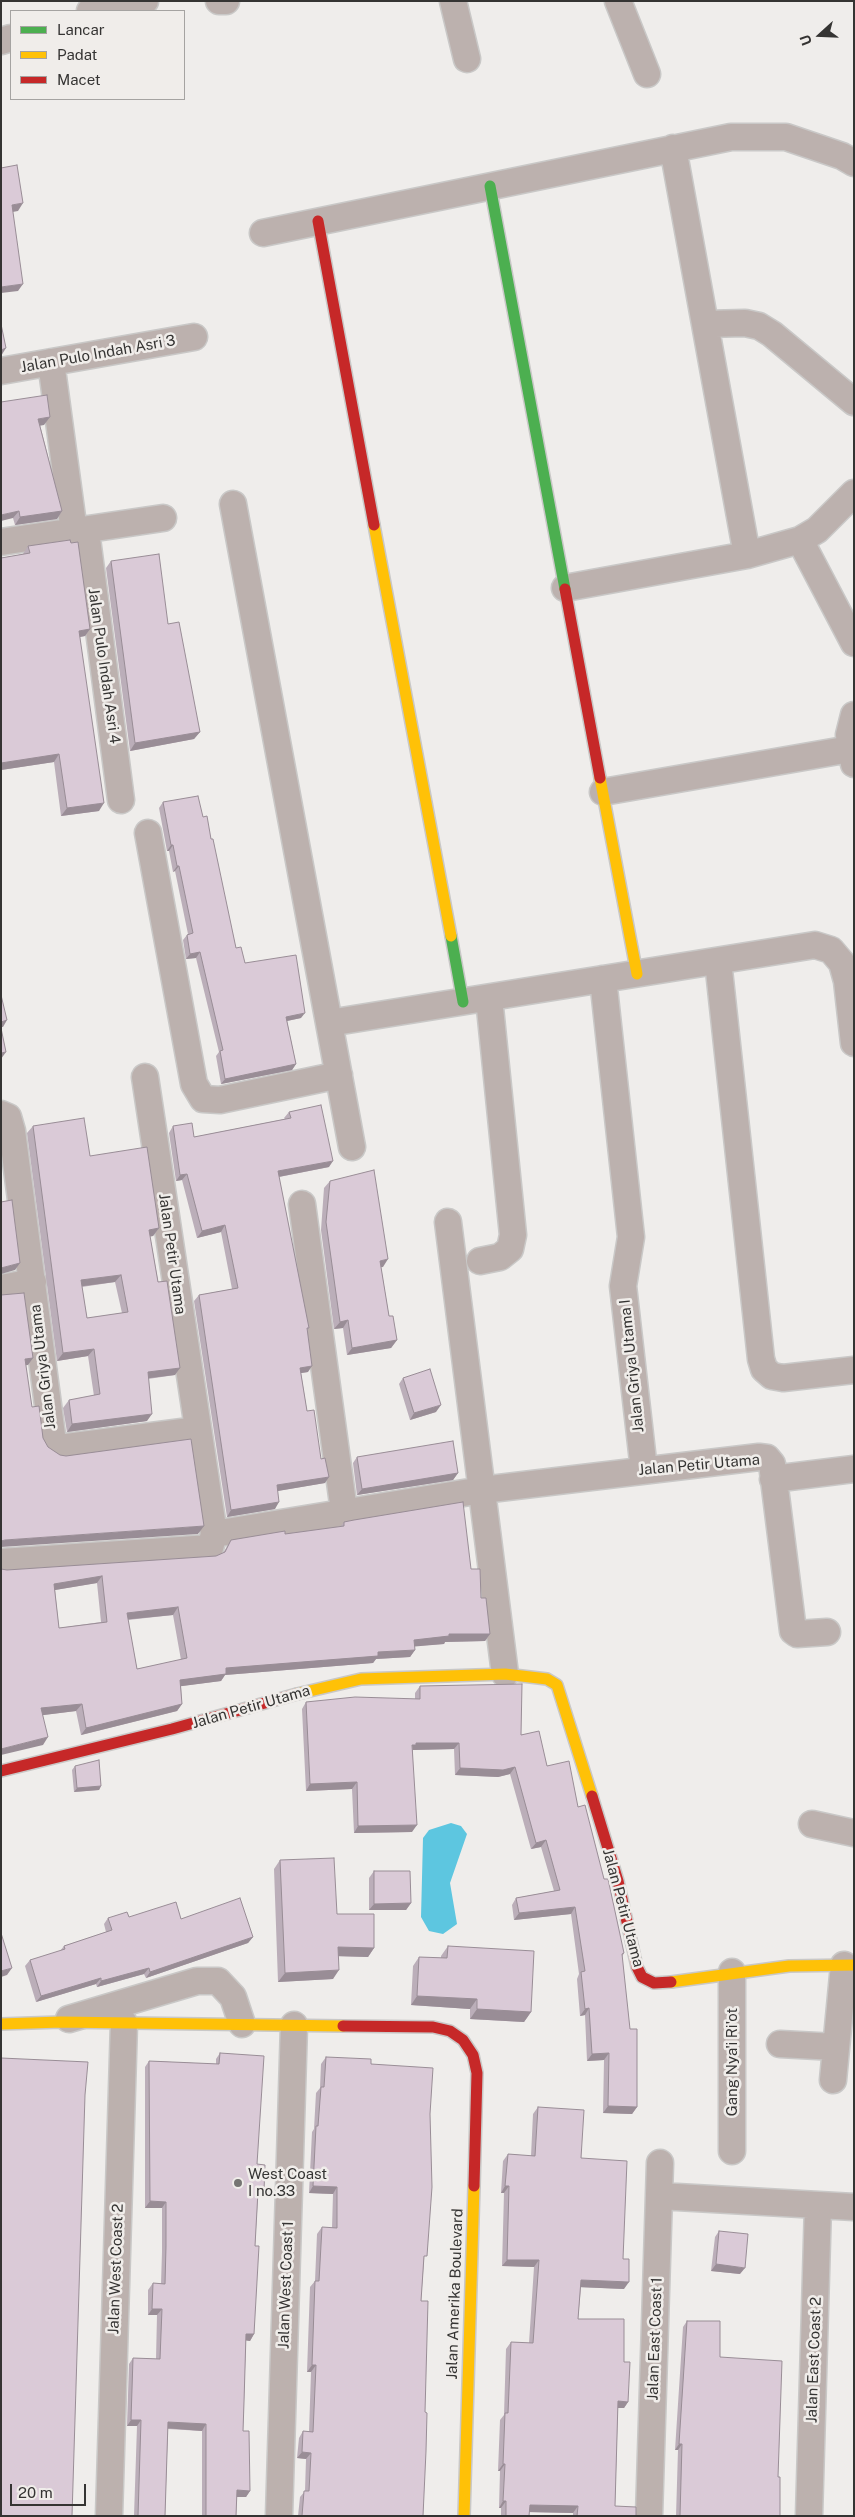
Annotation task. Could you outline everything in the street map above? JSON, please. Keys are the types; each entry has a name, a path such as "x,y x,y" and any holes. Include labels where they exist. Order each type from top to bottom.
{"street":[{"path":"93,10 110,4 145,1"},
{"path":"219,1 226,1"},
{"path":"453,1 467,59"},
{"path":"618,1 647,74"},
{"path":"263,233 731,137 786,137 842,156 854,163"},
{"path":"673,148 747,555"},
{"path":"490,186 636,974"},
{"path":"318,221 463,1002"},
{"path":"705,324 745,323 759,326 772,334 854,402"},
{"name":"Jalan Pulo Indah Asri 3","path":"1,371 194,337"},
{"name":"Jalan Pulo Indah Asri 4","path":"51,362 80,531 121,800"},
{"path":"565,588 747,555 800,540 817,530 854,493"},
{"path":"233,504 352,1147"},
{"path":"1,542 163,518"},
{"path":"800,540 854,643"},
{"path":"603,792 852,757 849,735 854,715"},
{"path":"148,833 194,1084 203,1099 220,1100 339,1075"},
{"path":"329,1023 815,945 831,950 842,963 847,981 854,1042"},
{"path":"718,960 761,1360 764,1369 772,1376 784,1378 854,1370"},
{"name":"Jalan Griya Utama I","path":"603,979 631,1237 623,1286 644,1470"},
{"path":"480,1261 500,1257 510,1249 513,1235 489,998"},
{"name":"Jalan Petir Utama","path":"145,1077 214,1534 482,1490 759,1457 767,1458 772,1464 793,1631 797,1634 827,1632"},
{"name":"Jalan Griya Utama","path":"1,1114 8,1117 12,1131 33,1282 52,1443 59,1448 198,1430"},
{"path":"302,1204 344,1512"},
{"path":"448,1222 505,1674"},
{"path":"1,1288 33,1282"},
{"path":"773,1479 854,1469"},
{"path":"1,1562 210,1548 214,1534"},
{"name":"Jalan Petir Utama","path":"1,1771 172,1729 326,1686 361,1679 505,1674 547,1679 556,1686 618,1881 642,1977 654,1983 666,1983 732,1972 788,1966 849,1965"},
{"path":"812,1824 854,1833"},
{"path":"833,2080 836,2047 849,1965"},
{"name":"Gang Nya'i Ri'ot","path":"732,1972 732,2151"},
{"path":"61,2022 197,1981 218,1981 233,1997 242,2024"},
{"name":"Jalan Amerika Boulevard","path":"1,2024 61,2022 433,2027 450,2030 463,2040 473,2055 477,2073 464,2516"},
{"name":"Jalan West Coast 2","path":"109,2516 124,2023"},
{"name":"Jalan West Coast 1","path":"279,2516 294,2025"},
{"path":"780,2044 836,2047"},
{"name":"Jalan East Coast 1","path":"649,2516 660,2163"},
{"path":"659,2196 854,2207"},
{"name":"Jalan East Coast 2","path":"809,2516 818,2205"}],"water":[{"path":"451,1823 461,1826 467,1834 450,1883 457,1924 443,1934 429,1931 421,1917 423,1838 429,1830"}],"building":[{"path":"17,165 23,203 12,205 23,284 1,287 1,168"},
{"path":"1,324 6,348 1,350"},
{"path":"47,395 50,417 38,419 62,511 20,517 19,511 1,515 1,402"},
{"path":"70,540 71,543 78,542 90,629 79,631 104,803 67,808 59,754 1,763 1,558 30,553 28,546"},
{"path":"159,554 168,624 179,622 200,732 135,743 111,561"},
{"path":"198,796 203,817 207,816 211,839 213,839 236,948 241,947 245,963 296,955 305,1013 286,1017 296,1064 225,1079 220,1051 223,1050 200,952 190,954 187,935 193,933 179,866 177,866 173,845 171,845 163,802"},
{"path":"1,995 7,1020 1,1022"},
{"path":"1,1028 6,1052 1,1053"},
{"path":"321,1105 333,1161 278,1171 309,1328 307,1328 312,1366 300,1368 307,1411 314,1410 321,1459 325,1458 329,1477 277,1485 279,1502 231,1510 199,1295 238,1288 225,1225 202,1231 187,1174 180,1175 173,1126 192,1123 194,1137 291,1118 289,1112"},
{"path":"84,1118 90,1156 147,1147 159,1228 149,1230 158,1282 167,1281 180,1368 148,1372 152,1414 72,1424 69,1400 100,1394 94,1349 63,1353 33,1126","holes":["121,1275 128,1312 87,1318 81,1280"]},
{"path":"374,1170 388,1259 380,1261 389,1316 393,1316 397,1340 352,1348 348,1320 340,1322 326,1222 330,1181"},
{"path":"12,1200 20,1263 1,1268 1,1202"},
{"path":"24,1293 33,1358 25,1359 32,1407 39,1406 43,1438 48,1447 60,1455 66,1456 191,1439 204,1526 1,1541 1,1295"},
{"path":"430,1369 441,1405 414,1413 403,1378"},
{"path":"453,1441 458,1473 362,1489 357,1457"},
{"path":"463,1502 471,1569 480,1569 481,1598 486,1598 490,1634 449,1634 449,1636 414,1640 415,1650 378,1652 378,1656 226,1668 226,1674 180,1680 182,1704 86,1728 82,1704 41,1708 48,1737 1,1749 1,1569 216,1556 225,1552 231,1540 285,1531 285,1534 344,1526 344,1522","holes":["102,1576 107,1622 59,1628 54,1584","178,1607 187,1658 137,1669 127,1613"]},
{"path":"522,1684 521,1735 539,1731 547,1766 569,1761 578,1807 585,1805 604,1879 608,1879 624,1953 622,1954 630,2029 637,2029 637,2107 608,2106 609,2053 592,2054 589,2008 585,2009 581,1972 585,1971 575,1907 519,1913 516,1898 560,1890 546,1840 536,1843 515,1767 503,1770 460,1768 459,1743 416,1743 416,1745 412,1745 417,1825 358,1826 357,1782 310,1784 306,1702 355,1697 420,1699 420,1686"},
{"path":"99,1760 101,1786 77,1788 75,1766"},
{"path":"334,1858 337,1914 374,1914 374,1948 338,1947 339,1970 285,1973 280,1860"},
{"path":"374,1871 410,1871 411,1903 374,1904"},
{"path":"240,1898 253,1937 150,1972 149,1968 101,1981 101,1978 41,1996 30,1960 65,1949 64,1946 112,1930 108,1918 127,1912 129,1917 176,1902 181,1919"},
{"path":"1,1933 12,1968 1,1971"},
{"path":"448,1946 534,1951 531,2012 477,2009 477,1999 417,1996 419,1957 447,1958"},
{"path":"220,2053 264,2056 257,2164 265,2165 264,2191 258,2191 255,2246 259,2246 254,2334 246,2334 243,2431 249,2431 250,2491 237,2490 236,2516 206,2516 206,2424 168,2422 165,2516 138,2516 141,2420 131,2420 133,2358 160,2359 162,2309 152,2309 153,2283 165,2284 166,2246 166,2202 150,2201 149,2061 219,2064"},
{"path":"326,2057 371,2059 371,2064 433,2068 430,2114 432,2187 427,2256 424,2256 421,2301 428,2301 425,2412 427,2413 423,2516 302,2516 304,2491 309,2491 311,2453 302,2452 303,2431 313,2432 316,2365 312,2365 315,2281 319,2281 322,2227 337,2228 337,2187 313,2186 316,2126 318,2126 321,2087 324,2087"},
{"path":"1,2058 88,2062 85,2095 72,2516 1,2516"},
{"path":"538,2107 584,2110 581,2158 627,2161 623,2259 629,2259 629,2282 581,2280 578,2319 624,2319 624,2362 630,2362 628,2402 618,2401 615,2506 636,2507 636,2516 577,2516 578,2506 530,2505 529,2516 506,2516 506,2501 503,2501 505,2464 503,2464 505,2413 508,2413 511,2342 533,2343 539,2260 507,2260 509,2186 505,2186 508,2154 535,2156"},
{"path":"719,2231 748,2234 745,2268 716,2264"},
{"path":"687,2321 720,2321 720,2357 782,2361 778,2477 780,2477 780,2516 680,2516 682,2444 679,2444"}],"traffic: fast":[{"path":"490,186 565,589"},
{"path":"451,936 463,1002"}],"traffic: slow":[{"path":"374,525 451,936"},
{"path":"600,778 637,974"},
{"path":"297,1694 361,1679 505,1674 547,1679 557,1685 592,1796"},
{"path":"671,1982 789,1966 854,1965"},
{"path":"1,2024 61,2022 343,2026"},
{"path":"464,2516 474,2186"}],"traffic: jam":[{"path":"318,221 374,525"},
{"path":"565,589 600,778"},
{"path":"1,1771 172,1729 297,1694"},
{"path":"592,1796 618,1881 637,1967 642,1977 654,1983 671,1982"},
{"path":"343,2026 433,2027 450,2031 463,2040 473,2055 477,2073 474,2186"}],"place":[{"name":"West Coast I no.33","path":"238,2183"}]}
